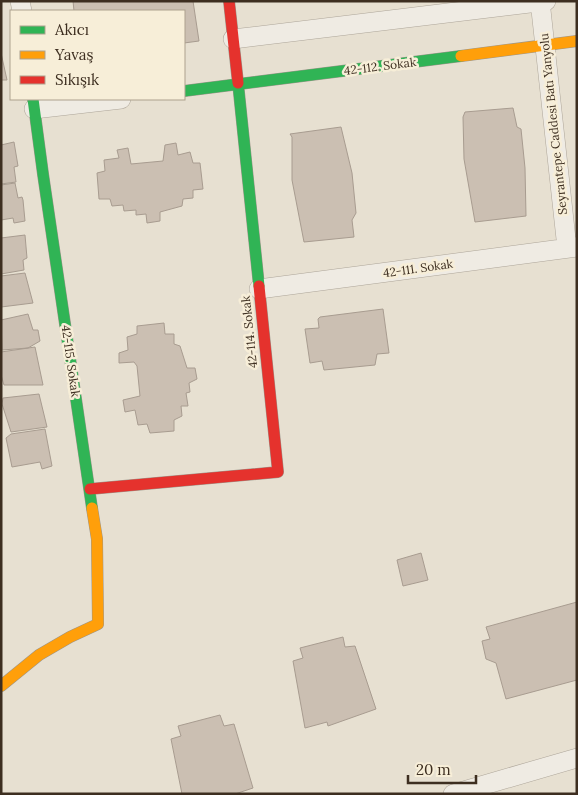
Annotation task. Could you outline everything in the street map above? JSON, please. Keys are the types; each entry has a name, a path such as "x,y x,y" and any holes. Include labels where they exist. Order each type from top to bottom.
{"street":[{"name":"42-114. Sokak","path":"90,489 278,472 229,1"},
{"path":"233,40 542,2"},
{"name":"Seyrantepe Caddesi Batı Yanyolu","path":"542,2 545,45 572,247"},
{"name":"42-112. Sokak","path":"185,91 577,41"},
{"path":"34,104 104,100"},
{"name":"42-115. Sokak","path":"1,686 39,655 70,637 98,624 97,539 34,104"},
{"name":"42-111. Sokak","path":"259,289 572,247"},
{"path":"453,794 577,758"}],"building":[{"path":"73,1 193,1 199,41 185,43 185,10 74,10"},
{"path":"1,53 7,80 1,80"},
{"path":"513,108 517,127 521,129 525,168 526,216 475,222 464,159 463,117 465,112"},
{"path":"341,127 352,173 356,213 352,220 354,237 304,242 292,180 292,137 290,134"},
{"path":"14,142 18,166 14,167 16,182 1,184 1,145"},
{"path":"176,143 178,155 190,152 193,163 200,163 203,189 193,190 193,198 183,199 182,206 160,212 160,221 147,223 146,214 136,215 136,210 124,211 123,205 112,206 110,199 99,199 97,173 105,171 104,160 119,158 117,150 128,148 131,164 163,161 165,145"},
{"path":"15,183 18,198 22,197 23,200 25,221 14,223 13,218 1,220 1,185"},
{"path":"25,235 27,258 23,260 24,270 1,274 1,238"},
{"path":"25,273 33,303 1,307 1,276"},
{"path":"383,309 389,353 377,354 375,365 324,370 322,361 310,363 305,329 319,328 318,319 320,317"},
{"path":"28,314 33,330 38,330 40,341 28,348 2,350 1,320"},
{"path":"164,323 165,334 174,334 174,344 180,346 187,368 195,368 197,379 189,383 190,392 186,393 188,406 181,406 182,416 174,420 174,431 150,433 147,424 138,425 135,410 125,412 123,400 140,396 137,366 134,362 119,363 119,353 128,350 127,337 137,334 137,326"},
{"path":"35,347 43,385 4,385 1,375 1,352"},
{"path":"39,394 47,427 11,432 2,404 3,398"},
{"path":"45,429 52,466 42,469 40,462 12,467 6,438 11,434"},
{"path":"421,553 428,580 403,586 397,560"},
{"path":"577,602 577,680 506,699 496,663 486,659 482,641 490,639 486,627"},
{"path":"343,637 345,647 355,646 376,709 328,726 327,722 305,728 293,661 303,658 300,648"},
{"path":"220,715 224,726 234,724 253,788 235,794 182,794 171,739 181,736 178,726"}],"traffic: fast":[{"path":"185,91 461,56"},
{"path":"238,83 259,286"},
{"path":"33,100 92,508"}],"traffic: slow":[{"path":"461,56 577,41"},
{"path":"1,686 39,655 70,637 98,624 97,539 92,508"}],"traffic: jam":[{"path":"229,1 238,83"},
{"path":"90,489 278,472 259,286"}]}
